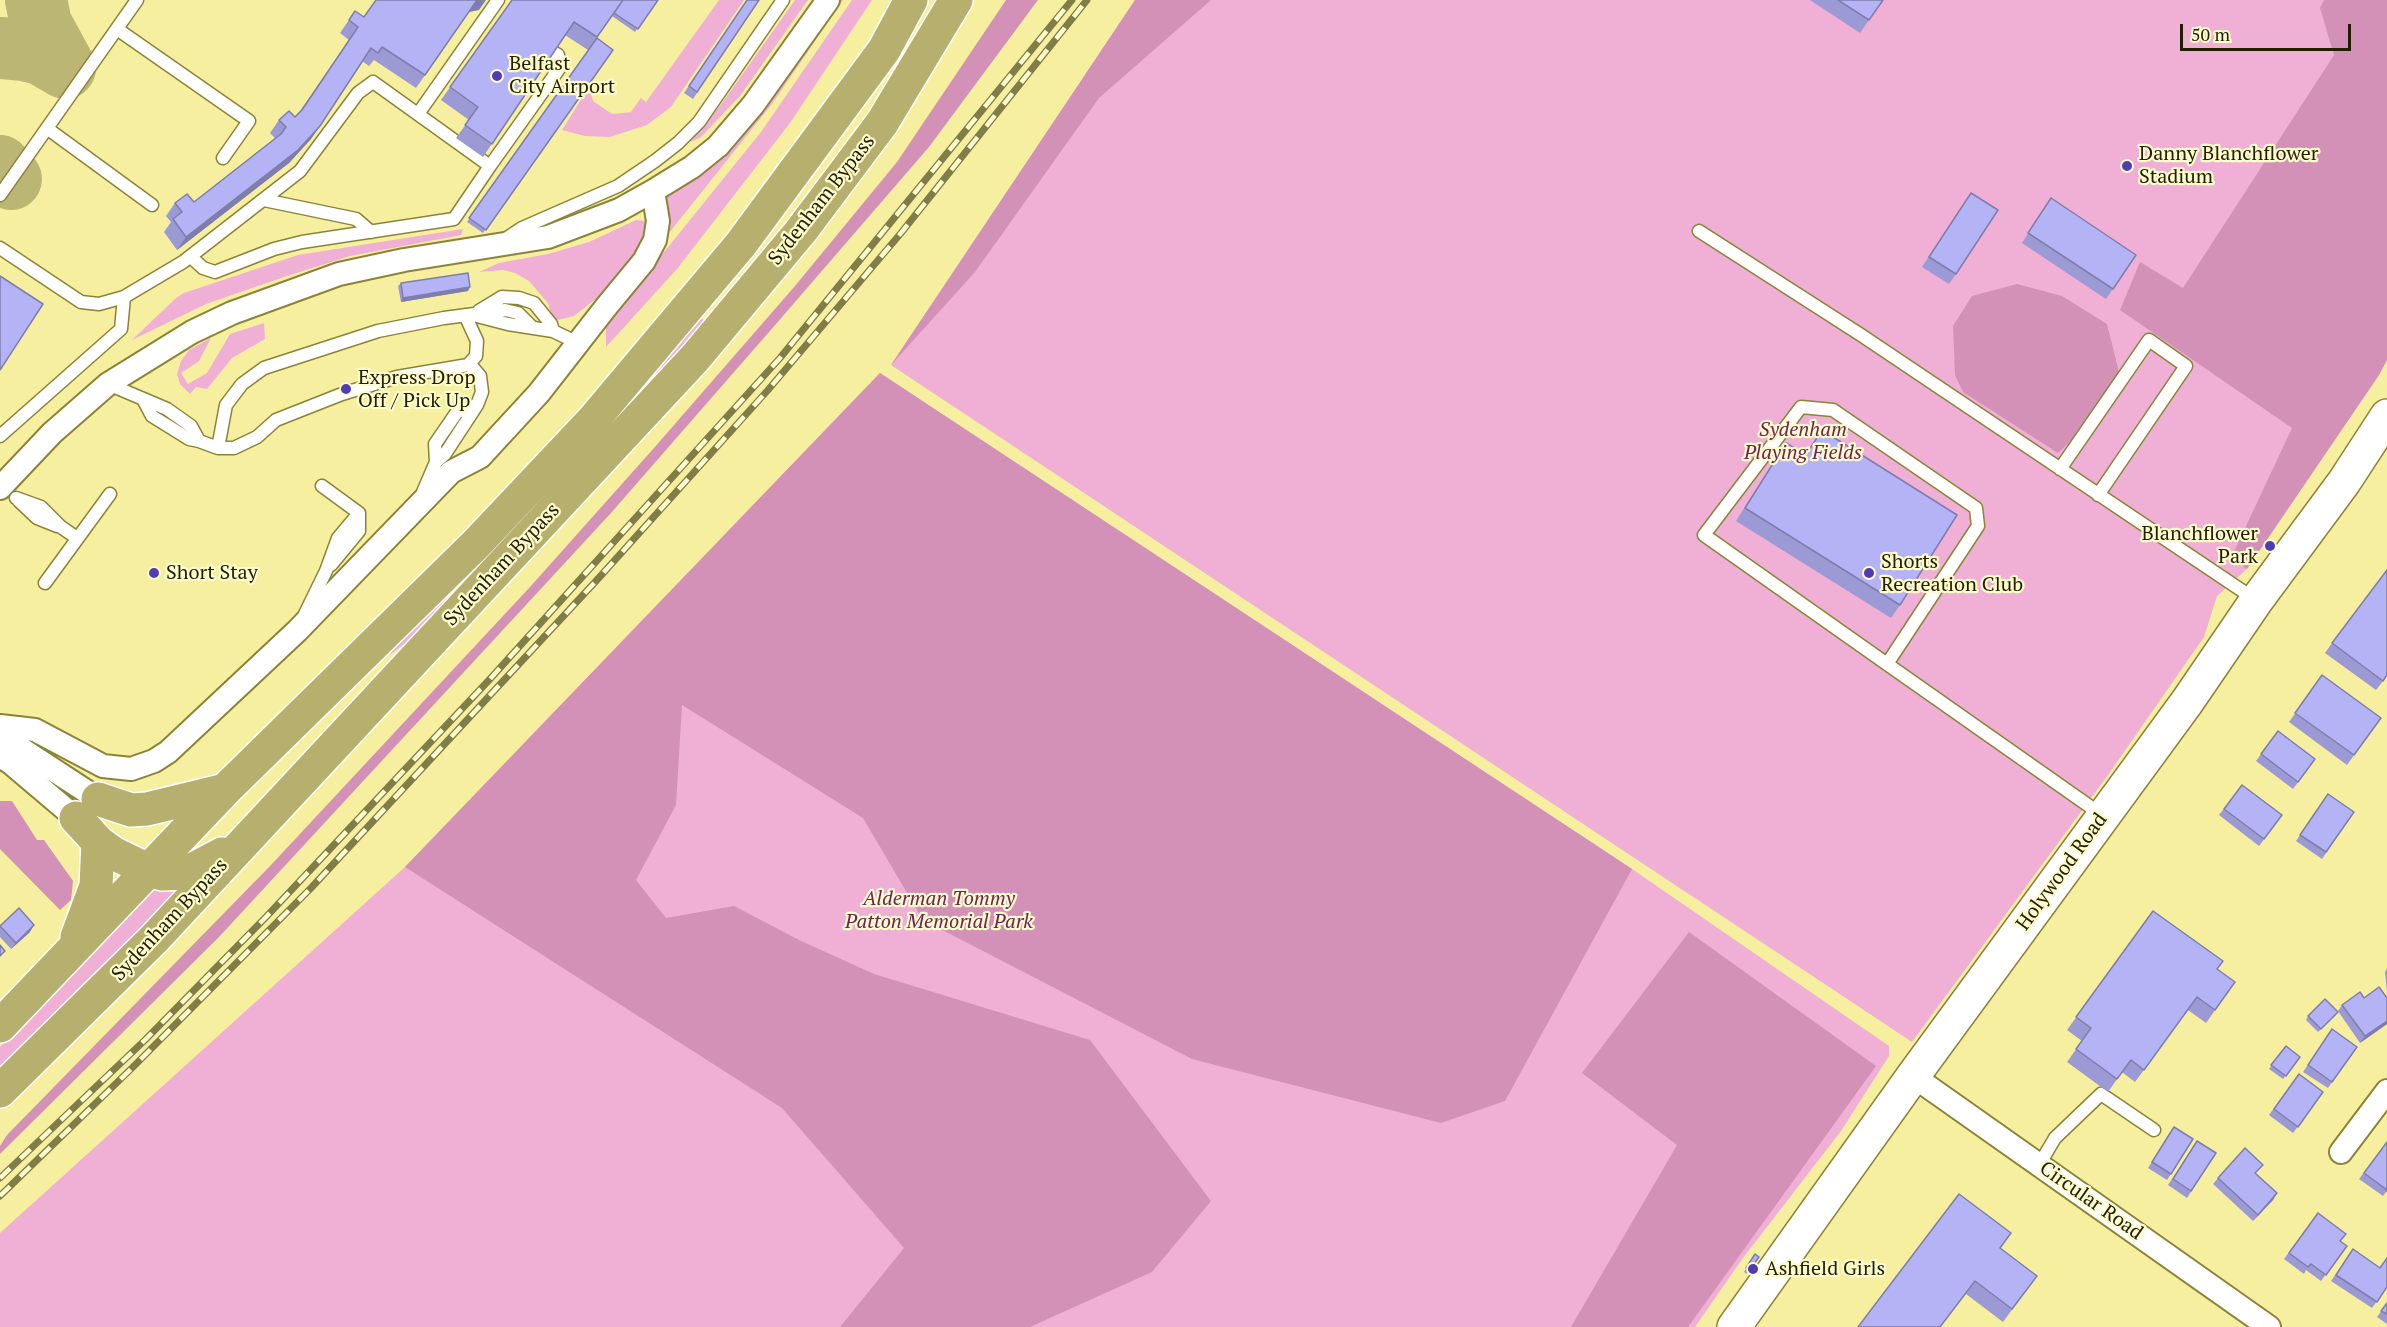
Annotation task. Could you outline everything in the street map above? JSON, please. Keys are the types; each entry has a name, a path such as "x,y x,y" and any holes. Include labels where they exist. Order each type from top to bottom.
{"highway":[{"name":"Sydenham Bypass","path":"0,1026 225,790 476,544 593,420 741,244 884,50 911,0"},
{"name":"Sydenham Bypass","path":"0,1091 155,938 695,358 801,231 882,123 956,0"},
{"path":"74,948 96,886 98,842 87,808 147,809 225,790"},
{"path":"98,842 113,853 148,870 163,874 186,873 238,848"}],"main road":[{"name":"Holywood Road","path":"1734,1327 1913,1076 2187,702 2256,601 2344,482 2387,416"}],"street":[{"path":"8,493 52,433 108,384 192,332 232,313 339,274 404,260 548,237 619,210 653,191 692,167 717,146 753,105 828,0"},
{"path":"0,726 35,730 103,766 131,769 154,761 168,752 297,631 451,472 480,457 539,393 644,261 655,240 658,221 653,191"},
{"path":"0,735 87,808"},
{"path":"0,756 23,772 87,808"},
{"name":"Circular Road","path":"1913,1076 2269,1327"},
{"path":"2341,1152 2387,1091"}],"lane":[{"path":"0,195 137,0"},
{"path":"496,246 522,228 618,186 678,143 699,122 783,0"},
{"path":"418,114 497,9"},
{"path":"117,28 249,121 223,158"},
{"path":"191,256 203,268 215,272 274,249 454,219 561,66 558,56 553,52"},
{"path":"0,248 81,302 99,304 124,297 165,275 300,171 358,93 373,82 490,166"},
{"path":"48,129 152,205"},
{"path":"264,200 356,219 371,232"},
{"path":"1699,231 1851,329 2256,601"},
{"path":"0,436 121,329 124,297"},
{"path":"469,315 502,297 519,298 534,303 554,331"},
{"path":"218,448 226,405 242,384 264,368 378,331 505,310 519,313 533,328 554,331 578,343"},
{"path":"108,384 167,409 191,426 199,441 218,448 234,448 257,437 276,420 342,394 397,377 468,365 476,356 477,341 469,315"},
{"path":"2060,469 2150,340 2186,366 2098,495"},
{"path":"416,508 436,462 445,454 477,405 482,392 480,376 468,365"},
{"path":"1887,664 1978,526 1976,508 1833,410 1801,407 1704,535 1887,664 2103,816"},
{"path":"297,631 326,571 338,538 359,513 322,486"},
{"path":"8,493 41,507 61,527 77,538"},
{"path":"45,583 110,494"},
{"path":"2039,1165 2055,1138 2101,1094 2154,1131"}],"green space":[{"path":"719,0 744,0 671,107 647,125 610,137 585,136 562,130 589,87 593,101 612,114 631,112 641,98 646,102"},
{"path":"795,0 808,0 740,96 700,138 690,142 720,106"},
{"path":"838,0 843,0 772,104 665,238 664,199 710,167"},
{"path":"852,0 872,0 790,123 677,269 606,347 606,324 761,132"},
{"path":"1006,0 1038,0 929,147 776,324 611,513 219,937 0,1154 0,1146 7,1135 271,865 530,587 654,448 795,286 897,162"},
{"name":"Sydenham Playing Fields","path":"1135,0 2387,0 2387,360 2247,569 2217,596 2204,637 2108,775 1912,1042 891,365"},
{"path":"1135,0 1211,0 1099,98 975,272 891,365"},
{"path":"2324,0 2387,0 2387,360 2247,569 2231,558 2292,428 2120,310 2140,262 2183,288 2334,55 2320,8"},
{"path":"636,220 647,221 648,242 602,294 574,316 553,321 548,303 529,281 515,273 503,270 479,272 499,263 548,254 589,242"},
{"path":"463,229 461,235 350,256 284,277 206,304 132,340 184,293 298,255"},
{"path":"2017,284 2062,296 2107,324 2120,376 2099,414 2058,453 1963,392 1955,375 1953,326 1972,296"},
{"path":"698,315 706,322 437,619 391,654 387,648"},
{"path":"264,323 265,339 232,358 207,389 196,387 190,394 180,384 177,374 181,361 189,350 211,338 199,361 181,373 188,384 207,373 230,334"},
{"name":"Alderman Tommy Patton Memorial Park","path":"880,373 1632,869 1889,1046 1889,1056 1841,1131 1743,1258 1695,1327 0,1327 0,1233 405,867"},
{"path":"880,373 1632,869 1505,1101 1441,1123 1192,1059 923,920 863,818 682,705 676,805 636,880 666,918 734,906 799,940 874,974 1090,1040 1211,1201 1152,1272 1030,1327 840,1327 904,1248 782,1108 405,867"},
{"path":"0,801 12,801 37,840 44,840 73,881 71,900 60,910 0,849"},
{"path":"195,878 0,1073 0,1047 160,881"},
{"path":"1689,932 1876,1066 1688,1327 1571,1327 1677,1145 1582,1073"}],"building":[{"path":"376,0 477,0 425,75 382,47 378,53 371,48 320,126 298,150 186,237 173,219 182,212 175,203 187,194 194,202 281,134 286,127 279,120 289,111 295,117 302,110 358,27 349,20 355,11 364,17"},
{"name":"Belfast City Airport","path":"512,0 623,0 597,37 574,22 492,144 465,125 478,107 450,87"},
{"path":"623,0 658,0 638,29 614,13"},
{"path":"747,0 759,0 697,92 689,86"},
{"path":"1838,0 1883,0 1869,20"},
{"path":"597,38 613,50 486,230 469,218"},
{"path":"1971,193 1998,210 1956,274 1929,257"},
{"path":"2051,198 2136,255 2113,289 2028,233"},
{"path":"468,273 470,287 403,298 401,283"},
{"path":"0,276 43,304 0,370"},
{"name":"Shorts Recreation Club","path":"1822,430 1957,515 1900,605 1745,508 1786,443 1806,455"},
{"path":"2387,570 2387,675 2383,681 2332,643"},
{"path":"2322,675 2381,718 2354,755 2295,713"},
{"path":"2278,731 2315,759 2298,782 2261,754"},
{"path":"2242,785 2282,815 2264,839 2224,809"},
{"path":"2328,794 2354,812 2326,852 2300,835"},
{"path":"19,908 34,925 16,943 0,926"},
{"path":"2153,911 2223,961 2217,969 2235,982 2215,1010 2197,997 2144,1070 2131,1060 2117,1079 2076,1049 2091,1028 2076,1017"},
{"path":"0,945 5,951 0,956"},
{"path":"2379,987 2387,998 2387,1021 2365,1036 2342,1005 2360,992 2364,998"},
{"path":"2325,999 2338,1012 2321,1029 2308,1016"},
{"path":"2332,1029 2357,1047 2332,1082 2308,1065"},
{"path":"2286,1046 2300,1057 2286,1076 2271,1065"},
{"path":"2299,1074 2323,1092 2298,1127 2274,1109"},
{"path":"2174,1127 2193,1139 2171,1174 2152,1162"},
{"path":"2197,1141 2216,1153 2191,1191 2173,1179"},
{"path":"2387,1142 2387,1190 2364,1173"},
{"path":"2245,1148 2263,1165 2255,1173 2277,1193 2258,1215 2218,1178"},
{"path":"1959,1194 2011,1233 2000,1248 2037,1276 2012,1309 1975,1281 1940,1327 1858,1327"},
{"path":"2318,1213 2346,1234 2340,1241 2347,1246 2326,1275 2311,1264 2308,1267 2289,1253"},
{"path":"2353,1249 2380,1268 2387,1258 2387,1287 2377,1302 2336,1275"},
{"path":"1755,1254 1759,1257 1749,1271 1746,1268"},
{"path":"2387,1303 2387,1314 2381,1311"}],"taxiway":[{"path":"0,48 41,54 65,68 41,24 36,0"},
{"path":"0,166 11,179 0,171"}],"railway":[{"path":"0,1178 145,1040 266,917 490,679 780,358 1072,0"},
{"path":"0,1196 134,1066 311,888 596,581 768,390 901,233 1087,0"}],"place":[{"name":"Belfast City Airport","path":"497,76"},
{"name":"Danny Blanchflower Stadium","path":"2127,166"},
{"name":"Express Drop Off / Pick Up","path":"346,389"},
{"name":"Blanchflower Park","path":"2270,546"},
{"name":"Short Stay","path":"154,573"},
{"name":"Shorts Recreation Club","path":"1869,573"},
{"name":"Ashfield Girls","path":"1753,1269"}]}
